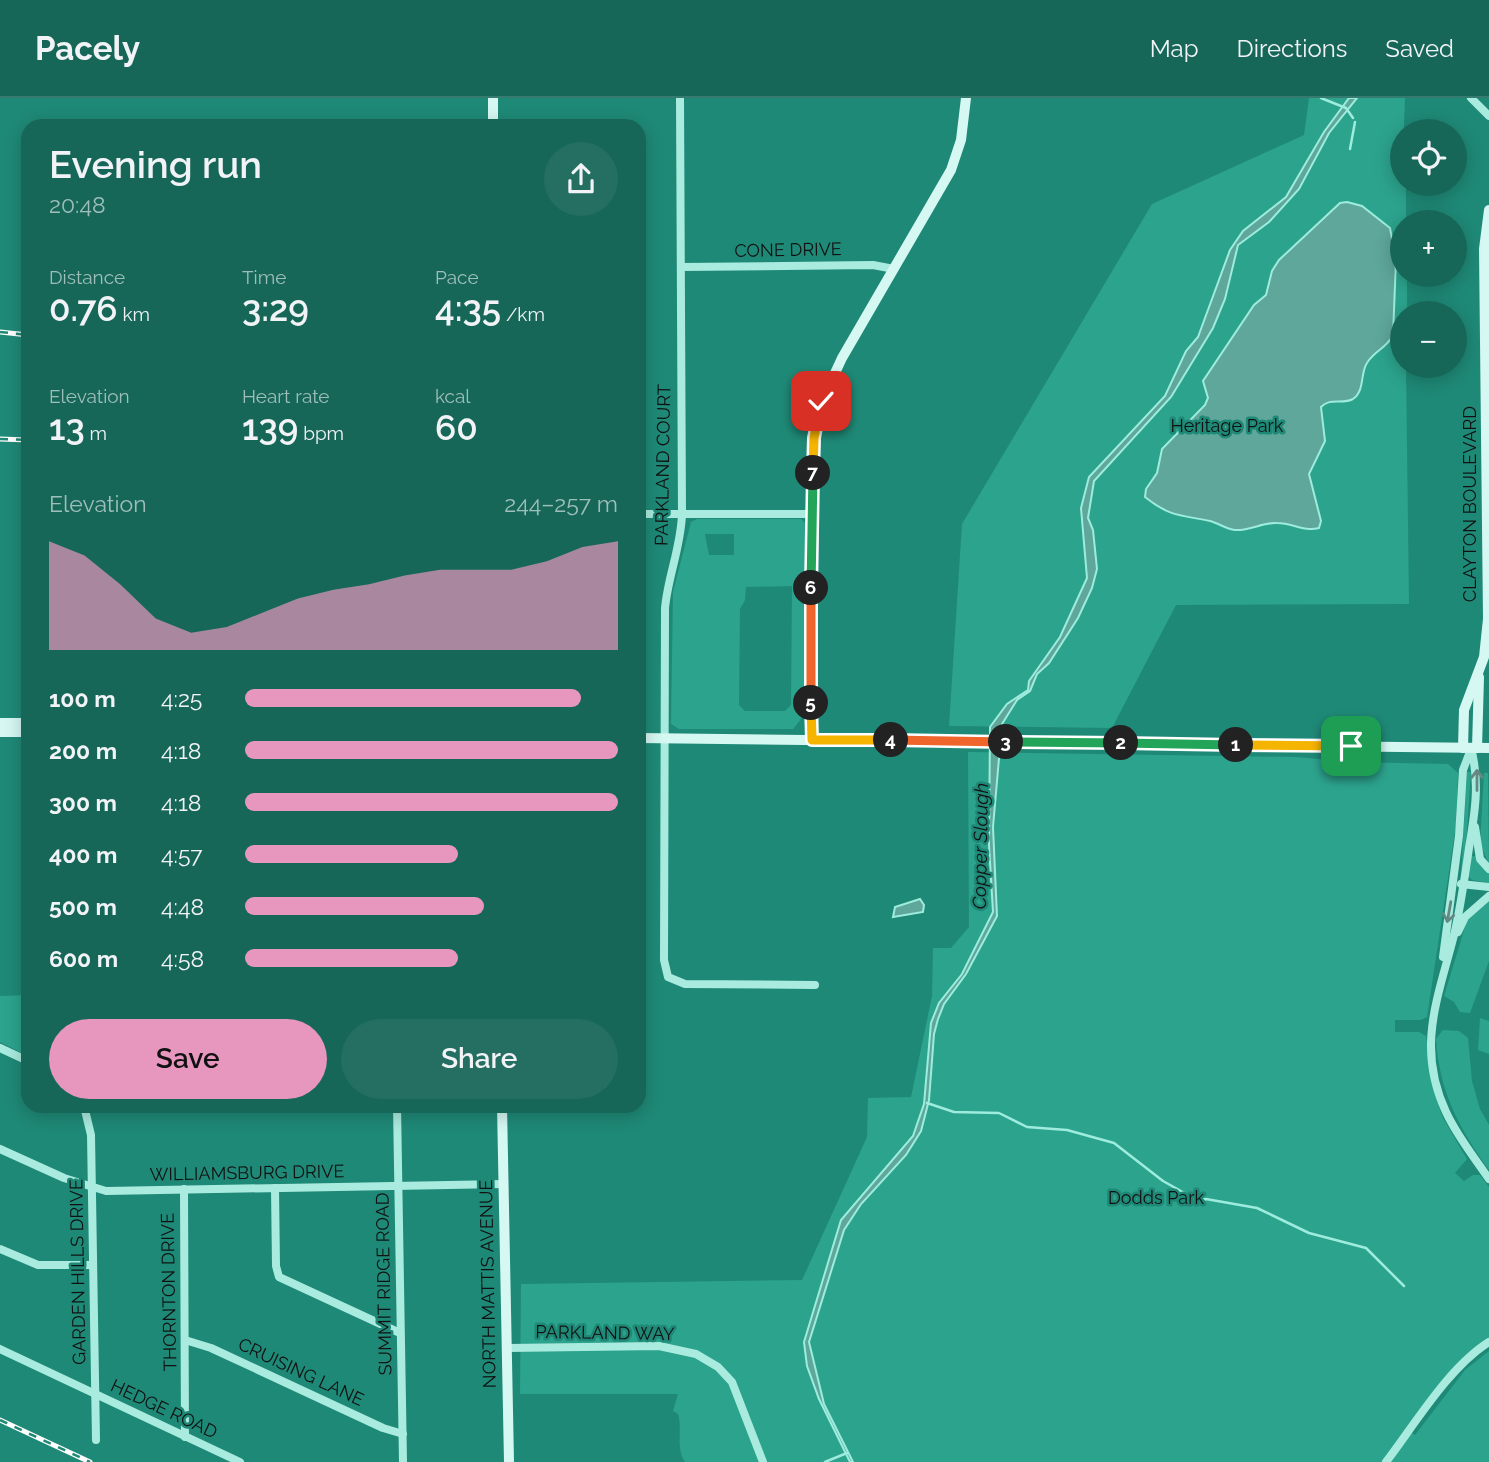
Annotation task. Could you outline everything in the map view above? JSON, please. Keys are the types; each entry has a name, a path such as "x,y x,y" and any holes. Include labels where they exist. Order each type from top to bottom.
{"main road":[{"path":"493,98 493,119"},
{"path":"812,740 814,438 821,401 953,163 964,130 966,98"},
{"name":"CLAYTON BOULEVARD","path":"1475,748 1479,670 1486,657 1488,619 1485,228 1489,210"},
{"path":"0,723 21,723"},
{"path":"0,732 21,732"},
{"path":"646,737 1475,748"},
{"name":"NORTH MATTIS AVENUE","path":"502,1113 509,1462"}],"street":[{"name":"PARKLAND COURT","path":"680,98 681,514 678,550 669,580 665,608 664,960 668,976 685,984 815,985"},
{"path":"1471,98 1489,116"},
{"name":"CONE DRIVE","path":"681,267 873,265 894,269"},
{"path":"646,514 812,514"},
{"path":"1443,967 1464,885 1474,821 1477,770 1475,748"},
{"path":"1475,748 1463,770 1443,967 1431,1025 1434,1080 1452,1125 1489,1179"},
{"path":"1474,821 1480,859 1489,869"},
{"path":"1453,883 1489,887"},
{"path":"1450,947 1465,917 1489,896"},
{"path":"0,1048 21,1058"},
{"name":"GARDEN HILLS DRIVE","path":"86,1113 92,1135 96,1440"},
{"name":"SUMMIT RIDGE ROAD","path":"397,1113 403,1462"},
{"name":"WILLIAMSBURG DRIVE","path":"0,1149 92,1189 106,1191 503,1184"},
{"path":"275,1188 276,1266 279,1277 400,1333"},
{"name":"THORNTON DRIVE","path":"184,1189 185,1437"},
{"path":"0,1249 37,1265 93,1265"},
{"name":"CRUISING LANE","path":"185,1340 211,1348 383,1428 403,1434"},
{"path":"1386,1462 1456,1371 1476,1350 1489,1342"},
{"name":"PARKLAND WAY","path":"507,1348 659,1346 696,1354 718,1367 732,1382 763,1462"},
{"name":"HEDGE ROAD","path":"0,1349 240,1462"}],"green space":[{"name":"Heritage Park","path":"1309,98 1405,98 1404,119 1390,119 1390,196 1406,196 1406,210 1390,210 1390,287 1407,287 1407,301 1390,301 1390,378 1406,378 1409,604 1176,605 1112,728 949,726 962,524 1152,204 1304,135"},
{"path":"697,519 801,519 807,525 805,714 793,729 679,729 671,724 673,592 691,522","holes":["705,534 734,534 734,555 709,555","792,586 791,705 785,711 745,711 739,705 740,609 745,600 746,587"]},
{"name":"Dodds Park","path":"968,752 1296,757 1352,762 1448,764 1458,773 1456,825 1427,1017 1421,1020 1395,1020 1395,1032 1419,1032 1426,1036 1435,1095 1443,1118 1467,1159 1455,1173 1464,1181 1473,1175 1480,1175 1489,1187 1489,1338 1457,1365 1406,1430 1415,1435 1465,1370 1489,1351 1489,1462 685,1462 680,1450 678,1414 673,1411 678,1394 520,1394 521,1284 802,1280 867,1137 868,1098 911,1097 932,996 933,948 951,948 969,927"},
{"path":"1467,772 1471,772 1466,846 1461,874"},
{"path":"1484,773 1488,773 1489,864 1480,844"},
{"path":"1471,856 1476,856 1489,873 1489,883 1469,877"},
{"path":"1489,901 1489,961 1470,1013 1460,1012 1454,1002 1444,996 1468,917"},
{"path":"21,995 21,1052 0,1042 0,996"},
{"path":"1480,1018 1489,1021 1489,1054 1478,1050"},
{"path":"1443,1030 1459,1031 1468,1038 1472,1081 1480,1109 1489,1125 1489,1170 1468,1139 1446,1092 1436,1039"}],"water":[{"path":"1349,98 1357,98 1329,133 1299,189 1269,222 1238,245 1225,299 1213,328 1171,397 1094,481 1088,518 1093,530 1097,569 1092,588 1078,618 1049,663 1037,674 1030,691 1017,700 1002,724 993,827 997,916 966,974 944,1004 938,1019 934,1034 929,1100 921,1131 906,1155 861,1204 844,1230 809,1342 824,1404 853,1462 850,1462 819,1399 807,1366 804,1342 841,1220 913,1136 924,1104 931,1023 939,1003 962,974 993,912 989,845 990,727 1007,704 1028,690 1029,681 1060,637 1087,578 1081,508 1089,477 1165,396 1186,351 1198,337 1230,250 1243,231 1286,197 1324,132"},
{"path":"1340,203 1362,206 1390,228 1390,287 1395,287 1394,301 1390,301 1390,339 1367,363 1357,396 1349,401 1328,402 1321,407 1325,441 1309,474 1321,521 1319,528 1308,529 1272,523 1235,530 1210,521 1176,514 1154,504 1145,497 1146,489 1157,473 1162,449 1205,405 1208,398 1203,381 1254,305 1266,295 1272,271 1279,260"},
{"path":"920,899 924,905 923,912 893,917 895,907"}],"waterway":[{"path":"1321,98 1346,108 1353,118"},
{"path":"1350,149 1355,122"},
{"path":"927,1103 954,1112 999,1113 1027,1127 1067,1130 1114,1143 1163,1181 1197,1200 1206,1199 1257,1208 1309,1233 1366,1248 1404,1286"},
{"path":"825,1462 847,1453"}],"railway":[{"path":"0,332 21,334"},
{"path":"0,439 21,440"},
{"path":"0,1420 90,1462"}],"route":[{"path":"821,401 814,438 810,635 812,740 1351,746"}],"water label":[{"name":"Copper Slough","path":"980,846"}]}
